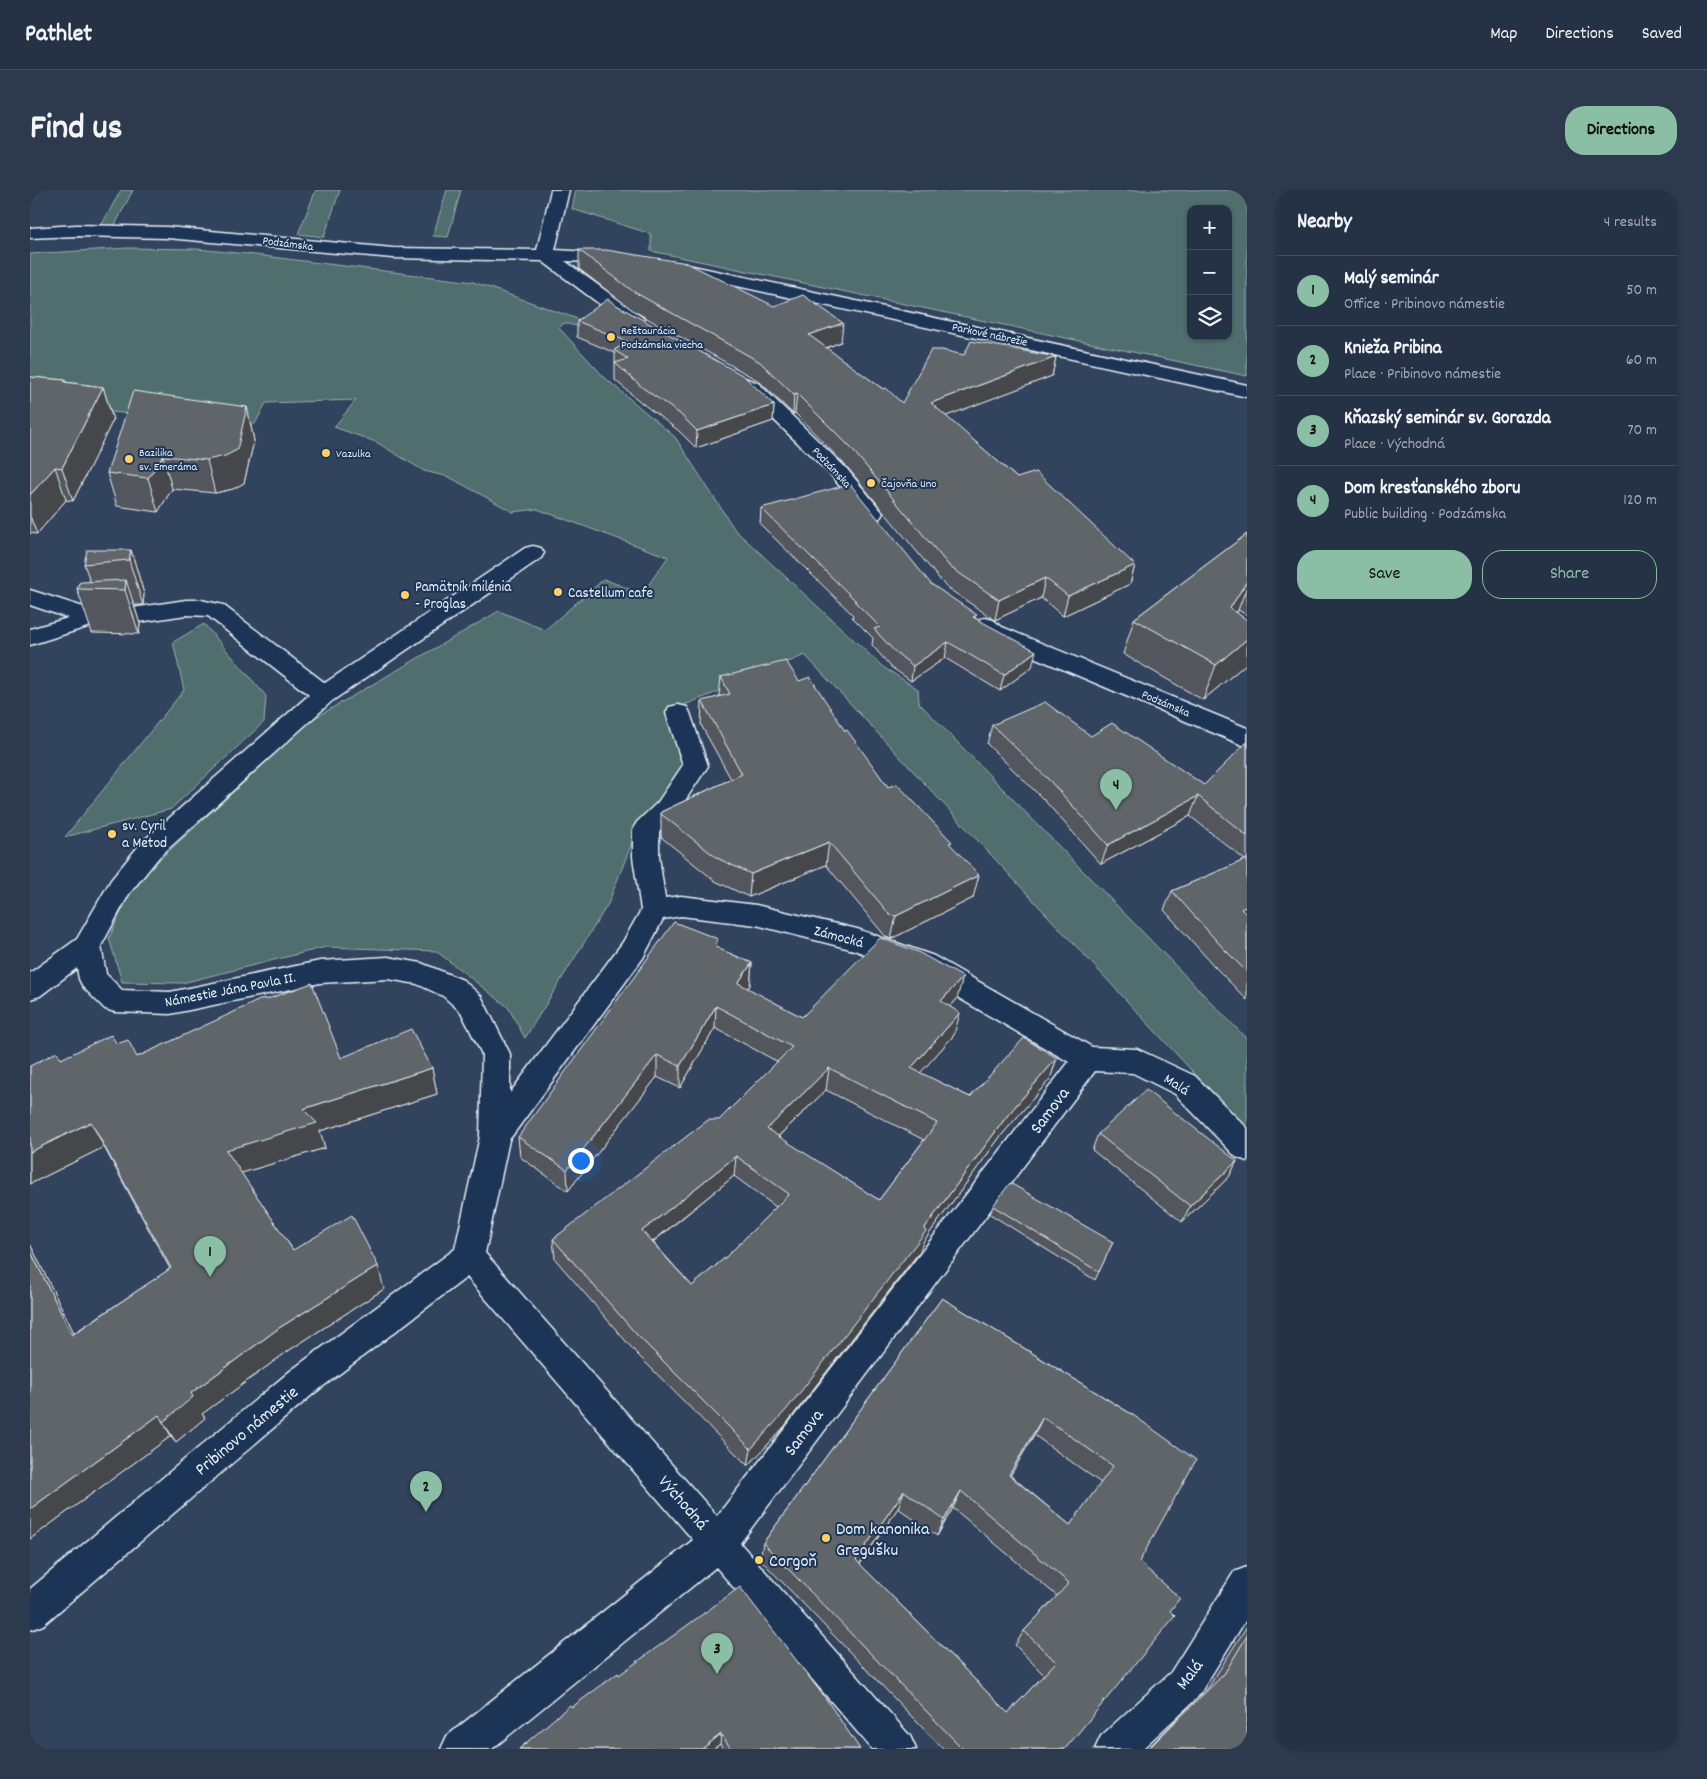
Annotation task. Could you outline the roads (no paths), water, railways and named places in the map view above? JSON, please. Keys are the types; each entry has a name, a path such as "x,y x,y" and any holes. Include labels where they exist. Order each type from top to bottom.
{"street":[{"path":"560,190 545,255 626,317 651,331"},
{"name":"Podzámska","path":"30,233 66,230 143,231 265,240 404,254 545,255 634,260"},
{"name":"Parkové nábrežie","path":"658,264 1247,391"},
{"name":"Podzámska","path":"726,373 751,387 839,472 882,525"},
{"path":"30,988 86,946 120,887 150,850 324,695 533,553"},
{"path":"30,598 96,617"},
{"path":"30,637 96,617 200,607 215,610 324,695"},
{"name":"Podzámska","path":"969,615 994,632 1245,735"},
{"path":"495,1136 633,950 654,910 646,857 646,829 668,808 696,766 678,713"},
{"name":"Zámocká","path":"654,910 680,906 756,915 857,940 924,964 1088,1059"},
{"name":"Námestie Jána Pavla II.","path":"86,946 93,979 115,1001 170,1003 320,972 388,968 421,974 453,988 471,1004 496,1054 495,1136 469,1256"},
{"name":"Malá","path":"1088,1059 1137,1061 1185,1085 1247,1148"},
{"name":"Samova","path":"460,1749 719,1542 1088,1059"},
{"name":"Východná","path":"469,1256 898,1749"},
{"name":"Pribinovo námestie","path":"30,1612 301,1383 469,1256"},
{"name":"Malá","path":"1114,1749 1184,1685 1247,1585"}],"place":[{"name":"Reštaurácia Podzámska viecha","path":"611,337"},
{"name":"Vazulka","path":"326,453"},
{"name":"Bazilika sv. Emeráma","path":"129,459"},
{"name":"Čajovňa Uno","path":"871,483"},
{"name":"Castellum cafe","path":"558,592"},
{"name":"Pamätník milénia - Proglas","path":"405,595"},
{"name":"Dom kresťanského zboru","path":"1116,810"},
{"name":"sv. Cyril a Metod","path":"112,834"},
{"name":"Malý seminár","path":"210,1277"},
{"name":"Knieža Pribina","path":"426,1512"},
{"name":"Dom kanonika Gregušku","path":"826,1538"},
{"name":"Corgoň","path":"759,1560"},
{"name":"Kňazský seminár sv. Gorazda","path":"717,1674"}]}
